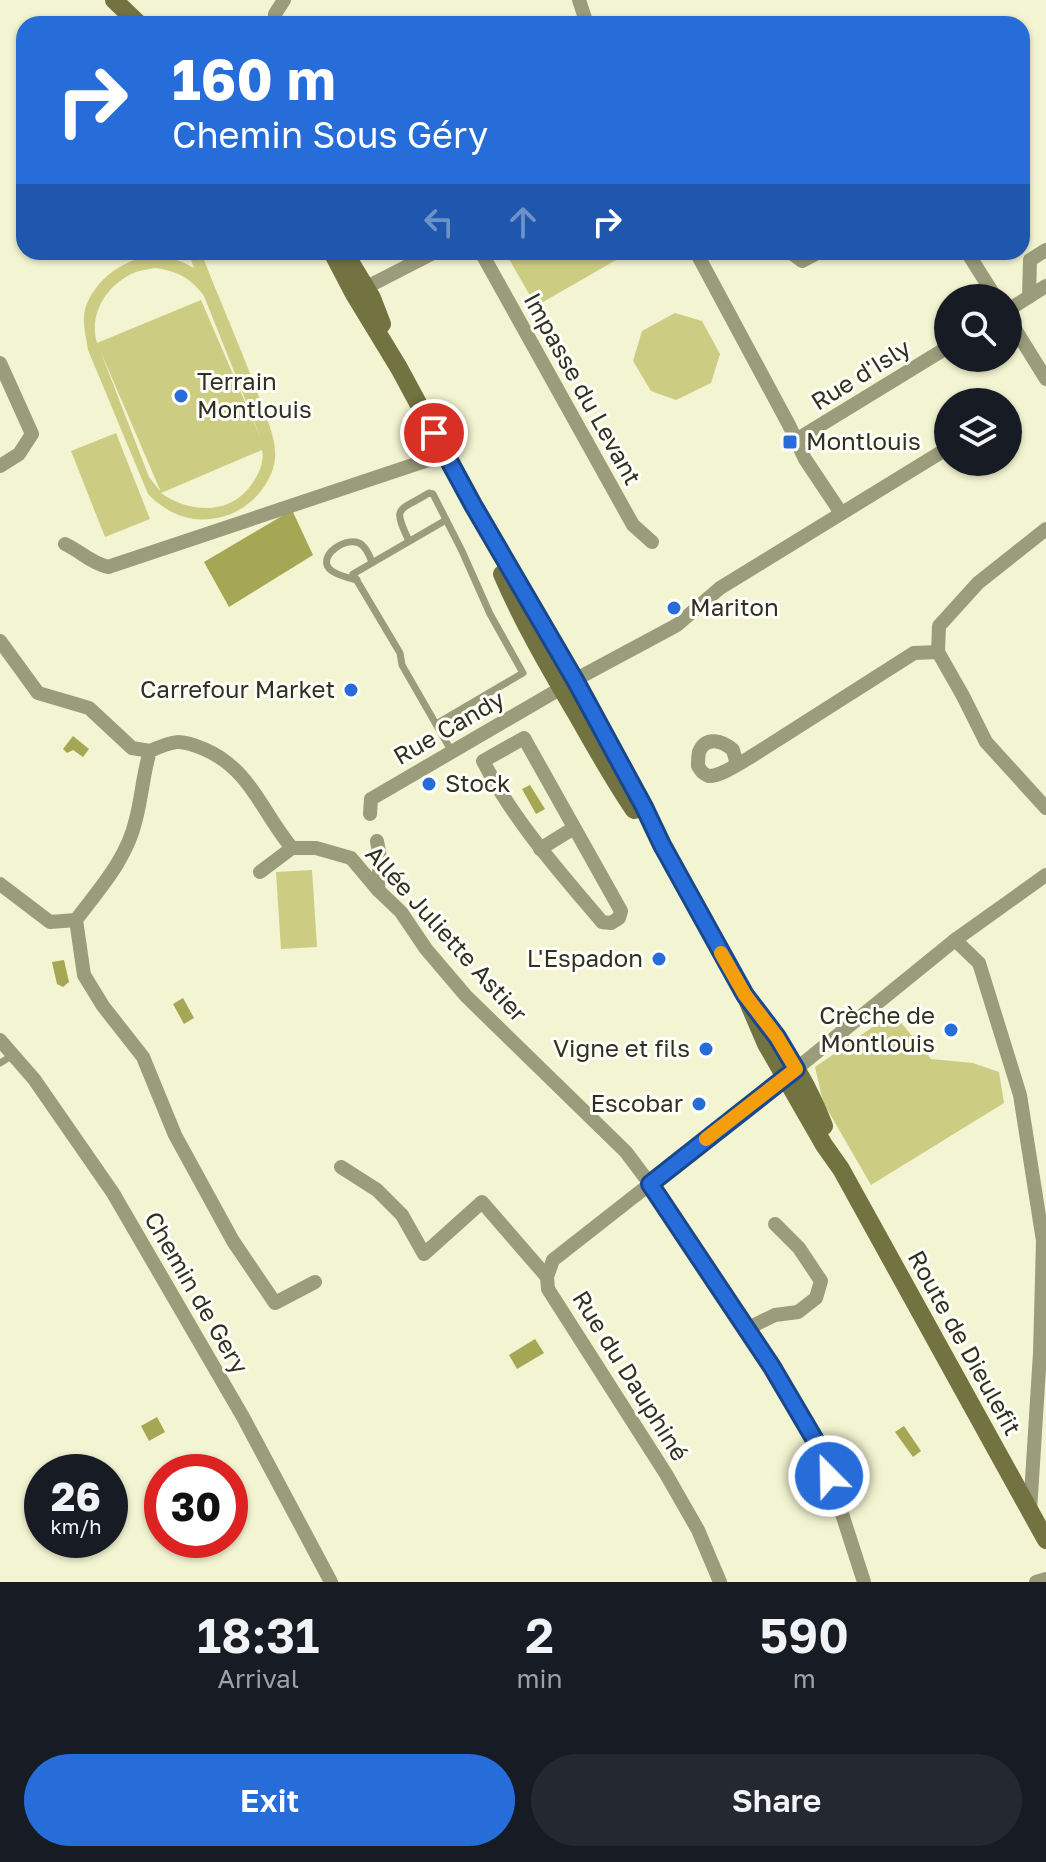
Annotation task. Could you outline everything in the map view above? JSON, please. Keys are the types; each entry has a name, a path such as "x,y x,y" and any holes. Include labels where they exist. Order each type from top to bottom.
{"main road":[{"path":"114,0 131,16"},
{"path":"128,0 144,16"},
{"name":"Route de Dieulefit","path":"338,260 360,291"},
{"name":"Route de Dieulefit","path":"347,260 399,368 473,505 561,655 568,684 607,770 662,845"},
{"name":"Route de Dieulefit","path":"473,505 513,600 625,771 745,995 766,1044 790,1074 824,1145 841,1169 1046,1540"}],"street":[{"path":"1029,297 1030,260 1046,250"},
{"path":"360,291 420,260"},
{"name":"Impasse du Levant","path":"485,260 633,525 652,542"},
{"path":"700,260 805,459 841,513"},
{"path":"972,260 987,284"},
{"path":"1022,301 1046,286"},
{"path":"1022,340 1046,379"},
{"name":"Rue d'Isly","path":"796,440 934,356"},
{"path":"0,363 32,434 19,454 0,466"},
{"path":"65,544 93,563 108,567 446,454"},
{"name":"Rue Candy","path":"370,814 371,799 568,684 677,625 720,588 934,457"},
{"path":"1045,804 986,742 938,652 939,626 978,583 1046,529"},
{"path":"0,641 38,693 89,708 132,748 150,751 169,743 185,742 214,754 242,775 292,848 260,872"},
{"path":"737,765 914,653 938,652"},
{"path":"491,729 501,751"},
{"path":"524,738 574,828 621,911 619,918 611,923 602,922 540,849 483,761 524,738"},
{"path":"150,751 127,847 115,870 76,920 84,975 103,1006 143,1057 175,1135 233,1241 275,1303 315,1282"},
{"path":"540,849 574,828"},
{"path":"377,841 380,857 378,890"},
{"name":"Allée Juliette Astier","path":"292,848 316,848 351,858 401,912 426,949 466,996 626,1152 772,1367 822,1452 859,1581"},
{"name":"Rue du Dauphiné","path":"720,1582 698,1530 666,1474 548,1289 547,1277 553,1260 955,940 1046,875"},
{"path":"0,884 50,922 76,920"},
{"path":"955,940 979,963 1020,1095 1043,1241 1030,1511"},
{"name":"Chemin de Gery","path":"0,1040 7,1059 34,1079 113,1193 243,1417 331,1582"},
{"path":"341,1167 377,1190 402,1215 424,1254 482,1202 547,1277"},
{"path":"746,1329 775,1315 798,1312 816,1298 821,1281 799,1248 775,1224"},
{"path":"1036,1582 1046,1579"}],"lane":[{"path":"409,541 398,519 399,513 429,493 433,494 490,614 523,673 436,724"},
{"path":"446,520 353,574 400,653 402,665 452,752"},
{"path":"357,580 330,570 326,565 328,556 345,543 356,542 362,545 372,562"}],"green space":[{"name":"Terrain Montlouis","path":"136,260 182,262 194,268 191,260 204,260 253,381 275,451 273,469 258,495 234,513 214,519 184,517 165,508 148,494 88,350 84,323 90,298 107,276 118,268","holes":["155,268 170,271 194,284 204,296 261,439 201,300 97,343 95,321 109,291 136,272","100,350 160,491 149,477","262,450 262,464 255,479 246,491 225,505 199,508 161,493"]},
{"path":"510,260 616,260 536,306"},
{"path":"675,313 702,321 720,354 711,383 676,400 651,391 633,361 642,331"},
{"path":"116,433 150,519 105,537 71,451"},
{"path":"312,870 317,947 281,949 276,872"},
{"path":"893,1013 931,1059 973,1063 999,1072 1004,1103 871,1185 823,1102 815,1067"}],"shaded area":[{"path":"292,510 313,555 229,607 204,562"},
{"path":"73,736 89,749 83,757 73,750 67,753 63,749"},
{"path":"530,785 545,809 536,814 522,789"},
{"path":"64,960 69,982 63,987 57,984 52,962"},
{"path":"183,998 194,1018 184,1024 173,1004"},
{"path":"535,1339 544,1353 517,1369 509,1355"},
{"path":"157,1417 165,1432 149,1441 141,1426"},
{"path":"904,1426 921,1451 913,1457 895,1432"}],"slow traffic":[{"path":"706,1139 796,1069 777,1037 745,995 721,953"}],"place":[{"name":"Terrain Montlouis","path":"181,396"},
{"name":"Montlouis","path":"790,442"},
{"name":"Mariton","path":"674,608"},
{"name":"Carrefour Market","path":"351,690"},
{"name":"Stock","path":"429,784"},
{"name":"L'Espadon","path":"659,959"},
{"name":"Crèche de Montlouis","path":"951,1030"},
{"name":"Vigne et fils","path":"706,1049"},
{"name":"Escobar","path":"699,1104"}],"route":[{"path":"434,433 575,680 745,995 777,1037 796,1069 650,1184 772,1367 822,1452 829,1476"}]}
